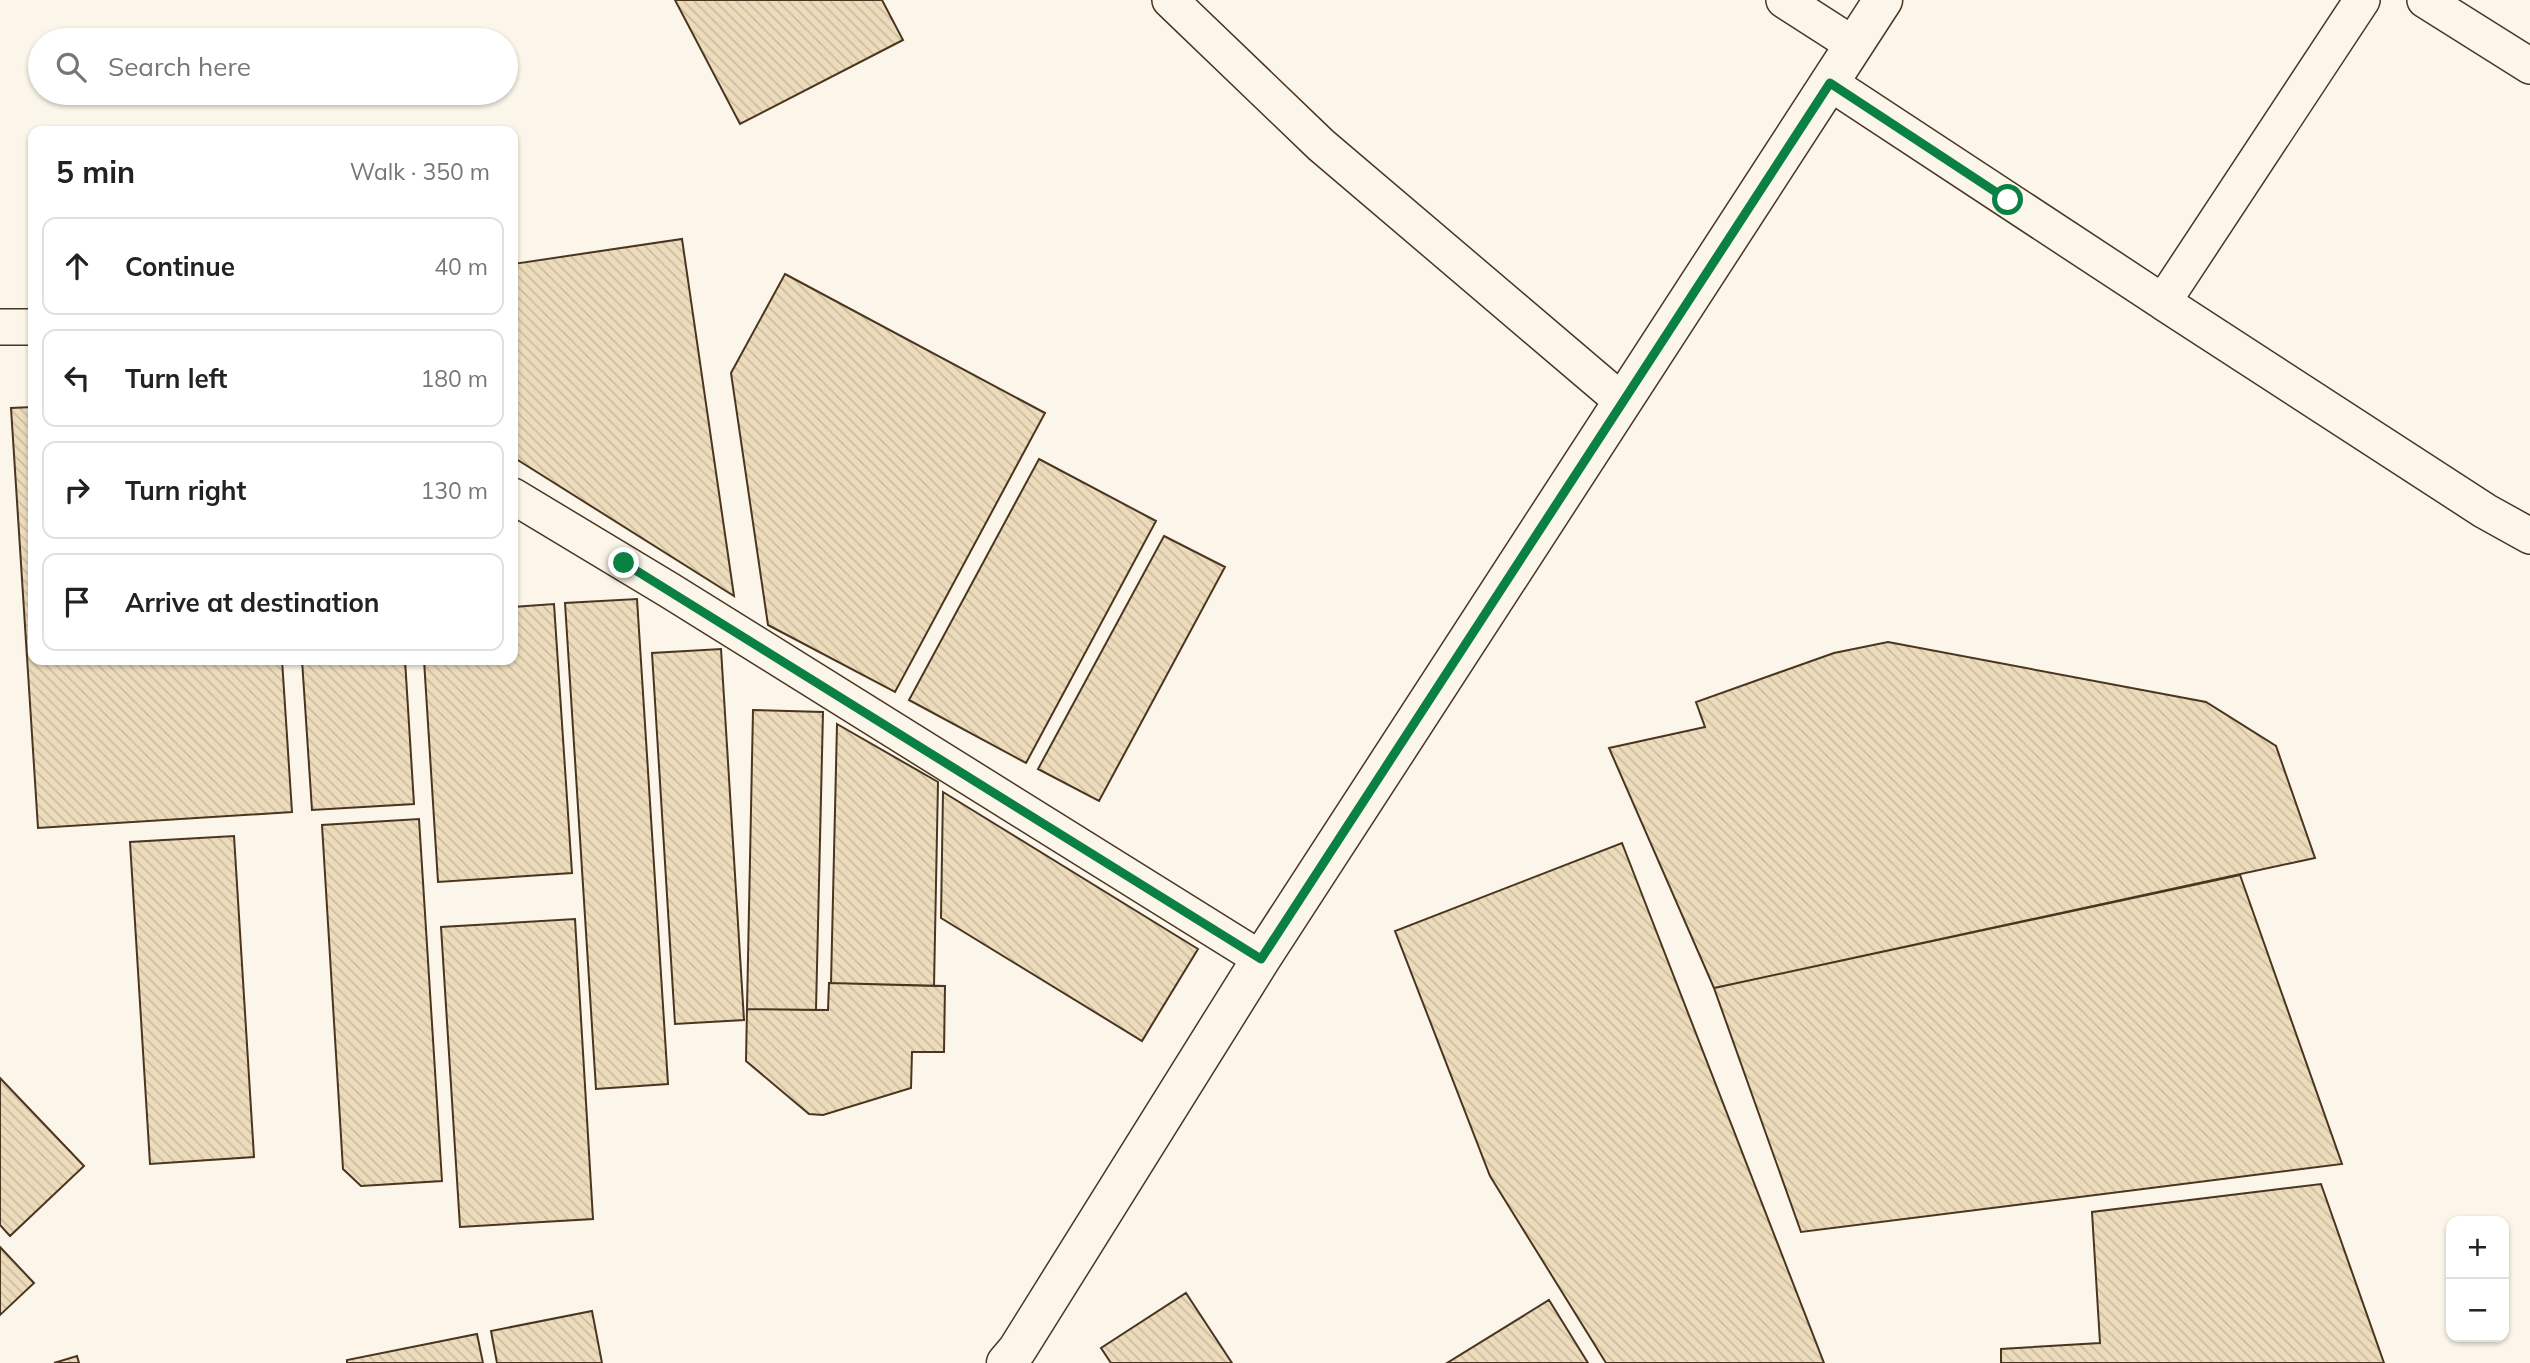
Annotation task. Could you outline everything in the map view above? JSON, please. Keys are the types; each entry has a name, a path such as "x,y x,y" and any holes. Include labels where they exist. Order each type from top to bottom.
{"street":[{"path":"1170,0 1321,145 1623,402"},
{"path":"1784,0 1854,46"},
{"path":"1006,1363 1017,1350 1261,959 1883,0"},
{"path":"2164,302 2362,0"},
{"path":"2424,0 2530,66"},
{"path":"1830,83 2486,511 2530,536"},
{"path":"0,327 28,327"},
{"path":"518,499 669,590 1261,959"}],"building":[{"path":"675,0 882,0 903,40 740,124"},
{"path":"682,239 734,596 518,460 518,263"},
{"path":"785,274 1045,413 895,692 768,625 731,373"},
{"path":"28,407 28,665 282,665 292,812 38,828 11,408"},
{"path":"1039,459 1156,521 1026,763 909,700"},
{"path":"1164,536 1225,567 1099,801 1038,769"},
{"path":"637,599 668,1084 596,1089 565,603"},
{"path":"554,604 572,873 438,882 424,665 518,665 518,607"},
{"path":"1888,642 2206,702 2276,746 2315,858 1714,988 1609,748 1705,727 1696,702 1834,653"},
{"path":"721,649 744,1020 675,1024 652,653"},
{"path":"302,665 405,665 414,804 312,810"},
{"path":"753,710 823,712 816,1010 747,1009"},
{"path":"837,724 938,782 934,986 831,983"},
{"path":"943,792 1198,949 1142,1041 941,918"},
{"path":"419,819 442,1181 361,1186 343,1169 322,825"},
{"path":"234,836 254,1157 150,1164 130,842"},
{"path":"1622,843 1824,1363 1606,1363 1490,1176 1395,931"},
{"path":"2240,875 2342,1164 1801,1232 1714,988"},
{"path":"575,919 593,1219 460,1227 441,927"},
{"path":"829,983 945,986 944,1052 912,1052 911,1088 823,1115 809,1114 746,1061 747,1009 828,1010"},
{"path":"0,1078 84,1166 10,1236 0,1225"},
{"path":"2321,1184 2384,1363 2001,1363 2001,1349 2100,1343 2092,1212"},
{"path":"0,1247 34,1283 0,1315"},
{"path":"1186,1293 1232,1363 1111,1363 1101,1348"},
{"path":"1549,1300 1588,1363 1447,1363"},
{"path":"592,1311 602,1363 497,1363 491,1331"},
{"path":"477,1334 483,1363 347,1363 347,1360"},
{"path":"77,1356 79,1363 54,1363"}],"route":[{"path":"624,563 1261,959 1830,83 2008,200"}]}
